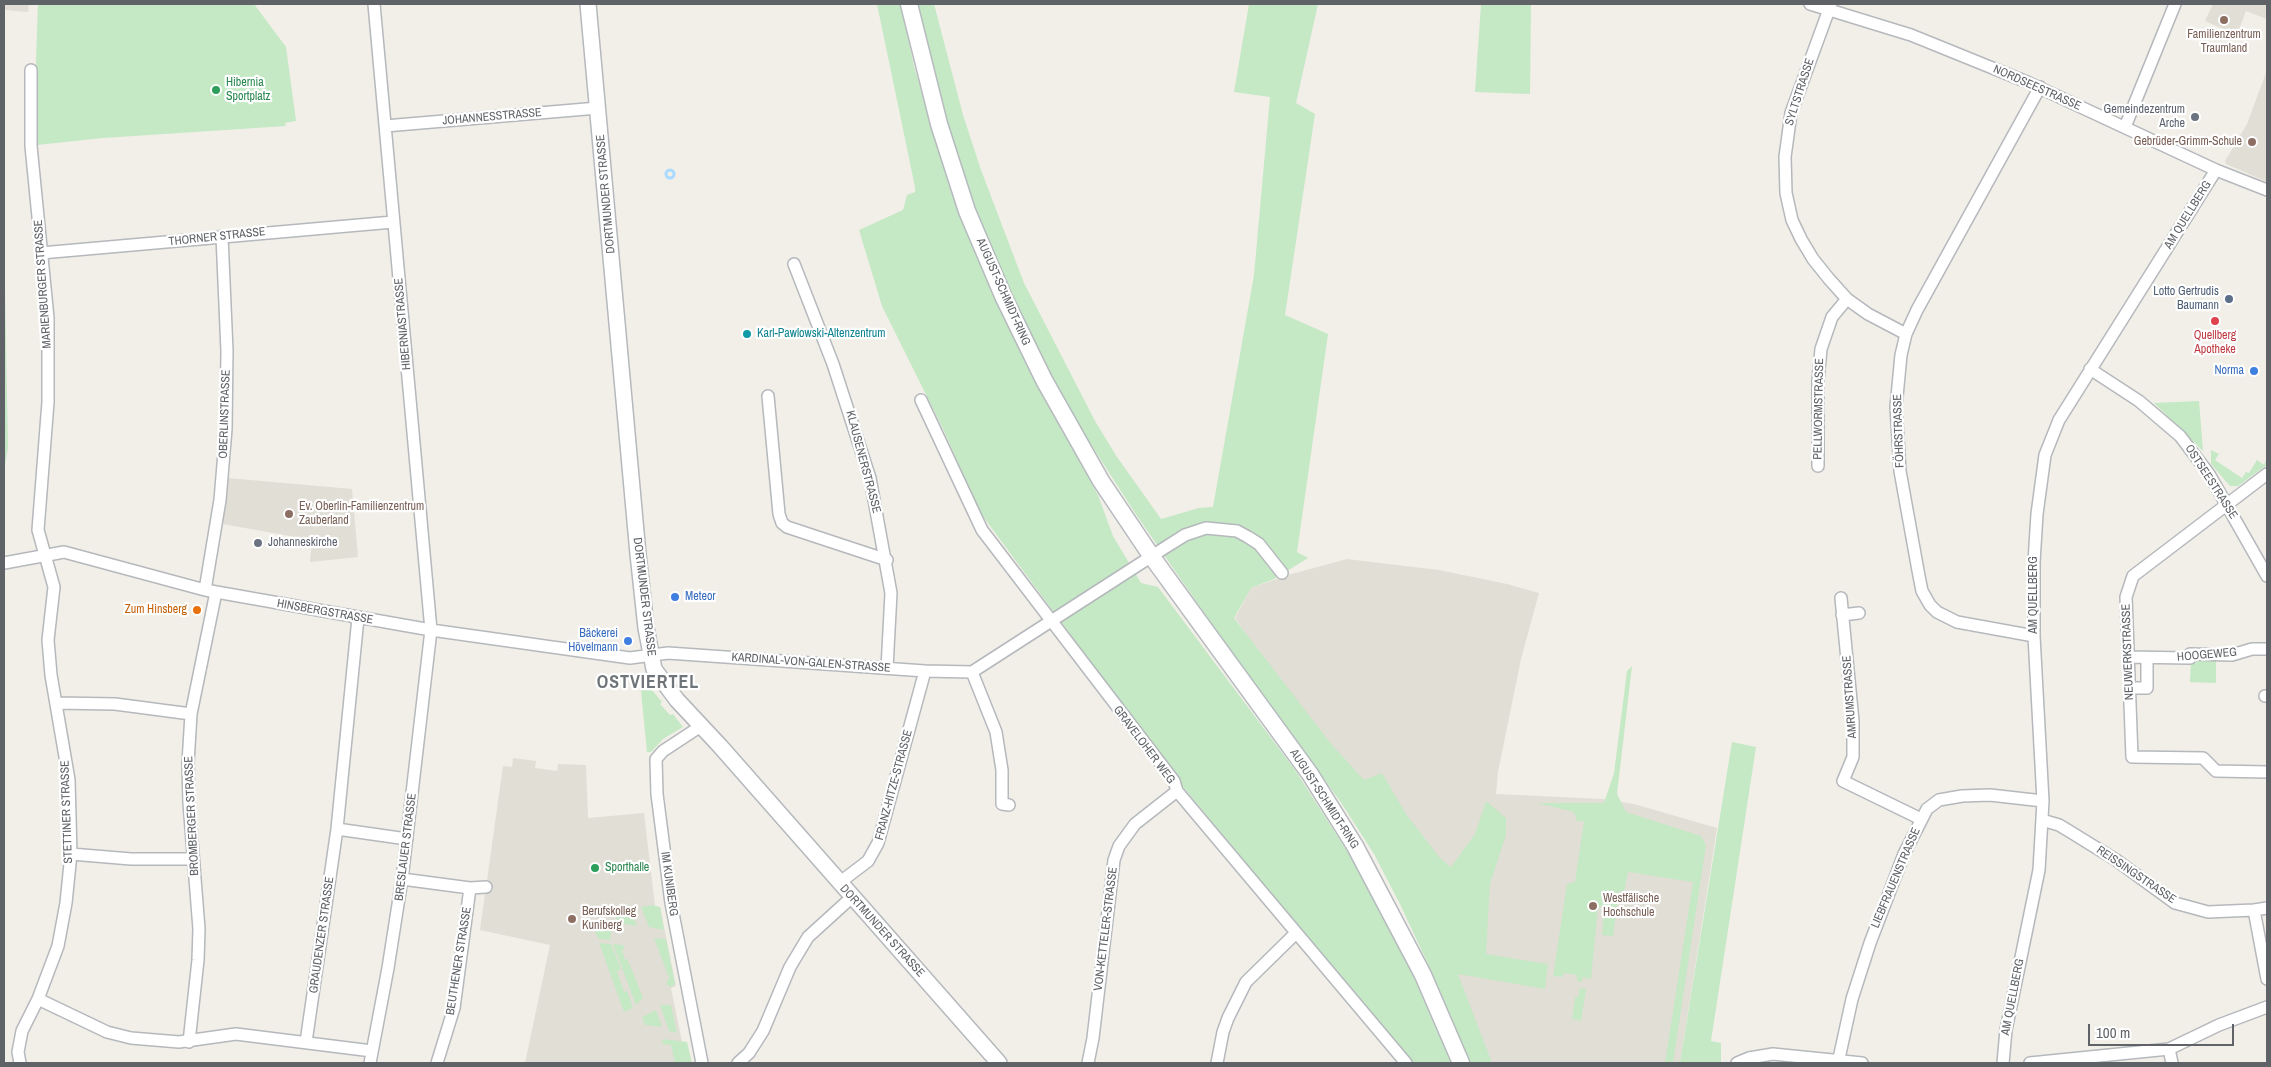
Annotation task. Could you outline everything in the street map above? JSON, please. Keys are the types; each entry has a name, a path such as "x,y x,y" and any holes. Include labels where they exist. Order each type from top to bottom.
{"main road":[{"name":"AUGUST-SCHMIDT-RING","path":"909,4 939,124 967,211 1004,298 1044,380 1101,481 1152,557 1310,774 1355,846 1423,975 1461,1063"}],"street":[{"path":"365,4 375,18"},
{"name":"HIBERNIASTRASSE","path":"374,4 431,630"},
{"name":"DORTMUNDER STRASSE","path":"588,4 638,554 654,669 662,682 999,1063"},
{"name":"NORDSEESTRASSE","path":"1810,4 1830,7 1911,35 2040,88 2216,170 2267,190"},
{"path":"2125,127 2175,4"},
{"name":"SYLTSTRASSE","path":"1830,7 1791,113 1787,135 1784,172 1792,220 1813,259 1847,299 1868,314 1906,334"},
{"name":"MARIENBURGER STRASSE","path":"31,70 31,146 48,318 48,402 38,530 46,556"},
{"name":"FÖHRSTRASSE","path":"2034,636 1957,622 1937,612 1930,605 1922,591 1900,470 1896,435 1898,381 1906,334 1929,286 2040,88"},
{"name":"JOHANNESSTRASSE","path":"385,126 598,108"},
{"name":"AM QUELLBERG","path":"2003,1063 2006,1030 2039,870 2043,801 2034,636 2034,562 2037,514 2045,455 2059,420 2216,170"},
{"name":"THORNER STRASSE","path":"41,253 393,222"},
{"name":"OBERLINSTRASSE","path":"210,591 226,429 227,352 222,236"},
{"name":"KLAUSENERSTRASSE","path":"794,264 853,420 870,478 891,593 887,668"},
{"name":"PELLWORMSTRASSE","path":"1818,466 1818,380 1821,349 1832,317 1847,299"},
{"name":"OSTSEESTRASSE","path":"2090,369 2139,401 2180,436 2227,504 2267,576"},
{"path":"768,396 779,514 782,523 788,528 886,560"},
{"name":"GRAVELOHER WEG","path":"921,400 982,530 1174,781 1177,791 1406,1063"},
{"name":"NEUWERKSTRASSE","path":"2267,474 2134,576 2126,596 2132,757 2203,758 2216,770 2267,772"},
{"path":"1010,805 1002,804 1002,770 996,732 972,672 1185,535 1206,528 1237,531 1248,536 1259,544 1282,573"},
{"name":"HINSBERGSTRASSE","path":"4,563 64,552 210,591 358,618 630,658 651,656"},
{"name":"STETTINER STRASSE","path":"20,1063 18,1052 22,1031 38,1000 58,946 66,902 71,854 68,780 51,675 48,640 54,587 46,556"},
{"name":"BROMBERGER STRASSE","path":"189,1042 199,937 188,763 191,714 210,591"},
{"name":"AMRUMSTRASSE","path":"1841,598 1853,721 1853,757 1843,781 1921,819"},
{"path":"1842,615 1859,613"},
{"name":"GRAUDENZER STRASSE","path":"306,1042 337,829 358,618"},
{"name":"BRESLAUER STRASSE","path":"370,1063 402,879 431,630"},
{"name":"HOOGEWEG","path":"2128,657 2190,658 2190,654 2232,655 2252,649 2267,650"},
{"name":"KARDINAL-VON-GALEN-STRASSE","path":"651,656 668,653 925,671 972,672"},
{"path":"2129,688 2147,688 2147,658"},
{"name":"FRANZ-HITZE-STRASSE","path":"839,883 868,861 878,843 925,671"},
{"path":"57,703 115,704 191,714"},
{"name":"IM KUNIBERG","path":"701,726 662,751 656,759 660,816 671,903 702,1063"},
{"name":"VON-KETTELER-STRASSE","path":"1088,1063 1093,1038 1114,860 1119,846 1135,824 1177,791"},
{"name":"LIEBFRAUENSTRASSE","path":"1838,1062 1852,999 1870,943 1904,854 1921,819 1932,804 1939,800 1962,796 1990,795 2043,801"},
{"name":"REISSINGSTRASSE","path":"2042,820 2059,825 2100,850 2175,903 2208,912 2223,913 2267,908"},
{"path":"337,829 407,839"},
{"path":"71,854 131,859 193,859"},
{"path":"402,879 470,888 486,886"},
{"name":"BEUTHENER STRASSE","path":"437,1063 454,1008 470,888"},
{"path":"738,1063 749,1053 763,1030 790,967 808,937 852,897"},
{"path":"2254,910 2267,979"},
{"path":"1217,1063 1225,1025 1246,982 1296,933"},
{"path":"38,1000 107,1032 131,1038 189,1042 236,1034 372,1051"},
{"path":"2030,1063 2169,1049 2219,1025 2267,1007"},
{"path":"2169,1049 2172,1063"},
{"path":"1737,1063 1749,1058 1773,1054 1862,1063"}],"shaded area":[{"path":"4,4 29,4 28,12 4,10"},
{"name":"Familienzentrum Traumland","path":"2213,4 2267,4 2267,19 2246,11 2237,35 2205,21"},
{"name":"Gebrüder-Grimm-Schule","path":"2267,70 2267,182 2226,164 2225,161 2247,124"},
{"name":"Ev. Oberlin-Familienzentrum Zauberland","path":"228,478 352,489 358,557 310,562 312,540 223,524"},
{"path":"1347,559 1439,570 1507,584 1539,593 1521,659 1498,772 1496,794 1603,799 1634,804 1717,828 1680,1063 1481,1063 1355,792 1235,618 1251,588 1288,575"},
{"name":"Berufskolleg Kuniberg","path":"513,758 536,761 535,768 557,771 558,764 586,765 588,818 644,813 655,906 660,907 676,986 671,988 682,1042 689,1063 525,1063 550,945 480,930 503,766 512,767"}],"green space":[{"path":"38,4 254,4 286,47 296,121 285,123 286,126 103,138 37,145 36,61"},
{"path":"877,4 901,4 914,66 948,182 976,254 1035,381 1098,495 1113,536 1141,583 1158,587 1295,770 1370,887 1398,940 1451,1063 1411,1063 1183,787 979,511 944,431 882,306 859,230 903,210 907,195 915,192"},
{"path":"916,4 934,4 963,115 981,170 1024,283 1095,421 1117,457 1161,519 1199,508 1213,507 1254,275 1270,97 1234,92 1249,4 1318,4 1296,103 1315,114 1285,315 1328,334 1297,552 1308,558 1274,579 1251,588 1234,618 1332,745 1364,780 1382,773 1406,814 1439,857 1451,867 1475,834 1486,801 1506,818 1506,835 1490,884 1486,954 1548,964 1545,989 1458,974 1492,1063 1470,1063 1428,964 1374,854 1340,801 1247,675 1135,513 1061,398 994,256 963,176 946,120"},
{"path":"1481,4 1531,4 1530,94 1475,92"},
{"path":"4,233 8,448 4,470"},
{"path":"2199,401 2203,451 2154,403"},
{"path":"2211,450 2219,454 2215,460 2242,478 2246,472 2249,473 2257,460 2264,465 2267,458 2267,465 2238,486 2230,486 2211,464"},
{"path":"2201,657 2216,657 2216,683 2190,682 2191,661 2201,661"},
{"path":"1632,666 1617,794 1626,812 1701,836 1706,845 1673,1063 1665,1063 1693,882 1628,872 1624,892 1619,891 1613,936 1602,935 1604,908 1598,907 1591,979 1583,977 1582,982 1577,981 1577,975 1564,973 1563,977 1553,976 1567,884 1575,882 1584,821 1577,821 1574,812 1537,803 1604,803 1614,773 1627,671"},
{"path":"643,679 662,702 660,704 670,715 673,714 683,727 663,739 651,752 647,752 640,681"},
{"path":"1732,742 1756,747 1711,1041 1721,1043 1721,1063 1680,1063"},
{"path":"651,905 660,907 664,930 649,927 641,907"},
{"path":"631,911 637,926 619,923 616,917"},
{"path":"602,927 612,927 610,940 599,939 595,932"},
{"path":"654,938 666,939 675,984 670,987 666,984 669,978"},
{"path":"599,943 611,944 621,969 617,971 624,992 627,991 633,1008 624,1012"},
{"path":"613,944 623,945 625,949 622,950 625,960 628,959 643,998 636,1005"},
{"path":"1580,988 1586,989 1581,1021 1572,1019 1575,997 1578,997"},
{"path":"660,1005 671,1005 677,1033 669,1031"},
{"path":"656,1010 662,1027 645,1025 642,1017"},
{"path":"663,1039 687,1042 692,1063 675,1063 671,1045 662,1044"}],"waterway":[{"path":"670,170 674,174 670,178 666,174 670,170"}],"place":[{"name":"Familienzentrum Traumland","path":"2224,20"},
{"name":"Hibernia Sportplatz","path":"216,90"},
{"name":"Gemeindezentrum Arche","path":"2195,117"},
{"name":"Gebrüder-Grimm-Schule","path":"2252,142"},
{"name":"Lotto Gertrudis Baumann","path":"2229,299"},
{"name":"Quellberg Apotheke","path":"2215,321"},
{"name":"Karl-Pawlowski-Altenzentrum","path":"747,334"},
{"name":"Norma","path":"2254,371"},
{"name":"Ev. Oberlin-Familienzentrum Zauberland","path":"289,514"},
{"name":"Johanneskirche","path":"258,543"},
{"name":"Meteor","path":"675,597"},
{"name":"Zum Hinsberg","path":"197,610"},
{"name":"Bäckerei Hövelmann","path":"628,641"},
{"name":"Sporthalle","path":"595,868"},
{"name":"Westfälische Hochschule","path":"1593,906"},
{"name":"Berufskolleg Kuniberg","path":"572,919"}],"district":[{"name":"OSTVIERTEL","path":"648,683"}]}
